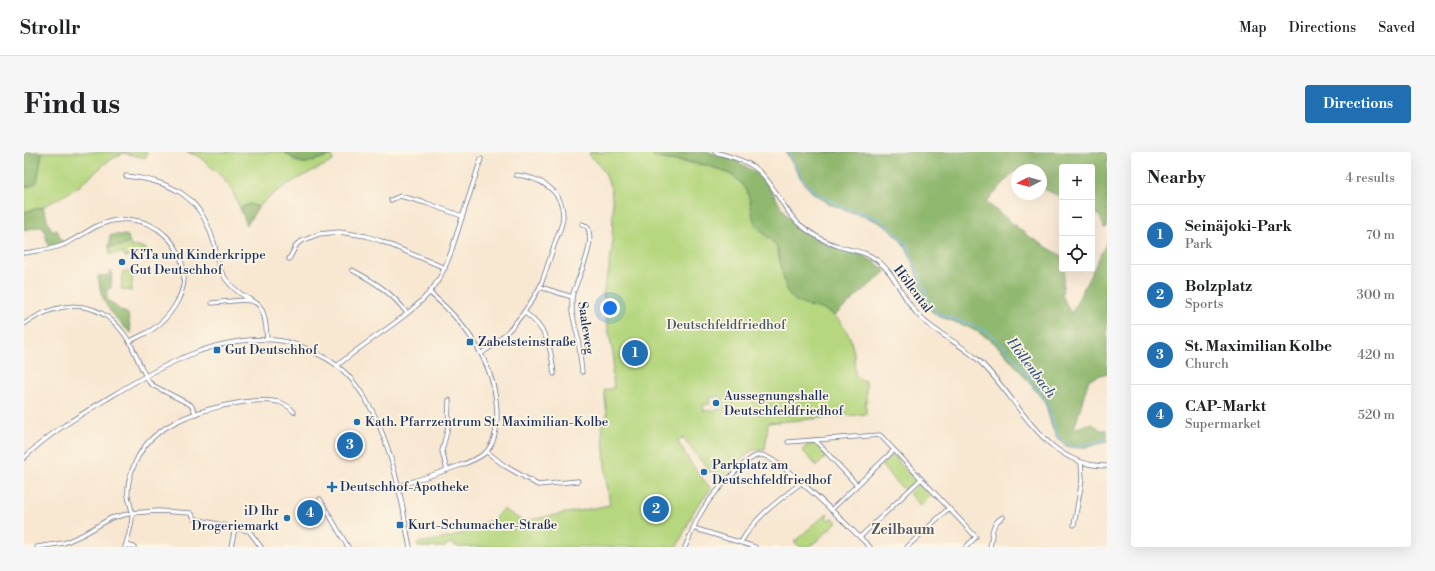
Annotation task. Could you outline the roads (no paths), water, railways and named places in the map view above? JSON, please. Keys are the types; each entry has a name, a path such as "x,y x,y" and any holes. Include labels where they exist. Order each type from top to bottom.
{"street":[{"name":"Höllental","path":"715,152 742,161 754,167 763,174 772,186 781,203 791,215 817,237 837,246 865,254 877,260 888,271 920,318 976,357 990,371 1025,418 1041,436 1065,454 1081,462 1107,466"},
{"path":"337,366 407,313 429,292 445,268 455,242 481,159"},
{"path":"482,353 507,332 524,312 540,287 562,222 562,209 557,196 546,185 532,177 516,175"},
{"path":"126,176 144,178 162,183 174,188 190,199 199,210 209,228 219,265 226,279 237,291 257,303 264,312 267,340"},
{"path":"391,200 400,196 426,203 462,216"},
{"path":"24,253 52,249 78,238 95,227 129,219 142,221 164,233 172,241 179,253 184,280 182,291 176,304 160,324 149,332 129,342"},
{"path":"572,297 589,244 589,229 587,226 582,224"},
{"path":"289,259 297,244 302,241 319,234 339,232 360,235 381,241 445,268"},
{"path":"352,270 383,288 394,297 407,313"},
{"name":"Saaleweg","path":"540,287 572,297 573,320 578,338 582,372"},
{"path":"398,486 466,463 487,452 496,431 497,411 493,381 482,353 456,316 429,292"},
{"path":"212,302 251,300"},
{"path":"24,324 52,310 70,306 81,306 97,310 113,320 129,342 145,376 150,382 154,386 191,405 196,414"},
{"path":"524,312 535,321 548,340 552,354 554,374"},
{"path":"24,458 62,426 145,376 215,346 241,341 282,341 297,345 322,356 337,366 357,385 369,406 384,439 398,486 409,547"},
{"path":"134,547 126,546 132,512 128,495 129,481 140,452 157,435 172,424 196,414 227,405 263,400 280,402 290,407 294,412"},
{"path":"447,470 442,451 448,426 449,400"},
{"path":"788,442 880,435 976,537 966,547"},
{"path":"815,440 857,485"},
{"path":"831,510 894,450"},
{"path":"487,452 505,466 538,485 578,481"},
{"path":"685,547 702,511 719,488 745,464 756,456 762,455 783,467 870,547"},
{"path":"1074,524 1082,480 1081,462"},
{"path":"860,537 921,479"},
{"path":"741,542 760,516 801,483"},
{"path":"320,499 348,547"},
{"path":"907,547 949,508"},
{"path":"37,547 64,543 84,534 111,518 132,512 158,511 191,513 195,519 249,531 261,547"},
{"path":"990,547 993,526 997,521 1003,518"},
{"path":"231,547 235,528"},
{"path":"694,528 755,547"}],"waterway":[{"name":"Höllenbach","path":"292,152 316,152"},
{"name":"Höllenbach","path":"788,152 805,182 815,193 845,208 879,219 896,233 907,245 931,306 937,313 975,326 987,332 1004,346 1017,361 1047,403 1058,436 1061,440 1070,446 1075,447 1107,439"}],"place":[{"name":"KiTa und Kinderkrippe Gut Deutschhof","path":"122,262"},
{"name":"Zabelsteinstraße","path":"470,342"},
{"name":"Gut Deutschhof","path":"217,350"},
{"name":"Seinäjoki-Park","path":"635,353"},
{"name":"Aussegnungshalle Deutschfeldfriedhof","path":"716,403"},
{"name":"Kath. Pfarrzentrum St. Maximilian-Kolbe","path":"357,422"},
{"name":"St. Maximilian Kolbe","path":"350,445"},
{"name":"Parkplatz am Deutschfeldfriedhof","path":"704,472"},
{"name":"Deutschhof-Apotheke","path":"332,487"},
{"name":"Bolzplatz","path":"656,509"},
{"name":"CAP-Markt","path":"310,513"},
{"name":"iD Ihr Drogeriemarkt","path":"287,518"},
{"name":"Kurt-Schumacher-Straße","path":"400,525"}],"district":[{"name":"Zeilbaum","path":"903,530"}],"park label":[{"name":"Deutschfeldfriedhof","path":"726,325"}]}
